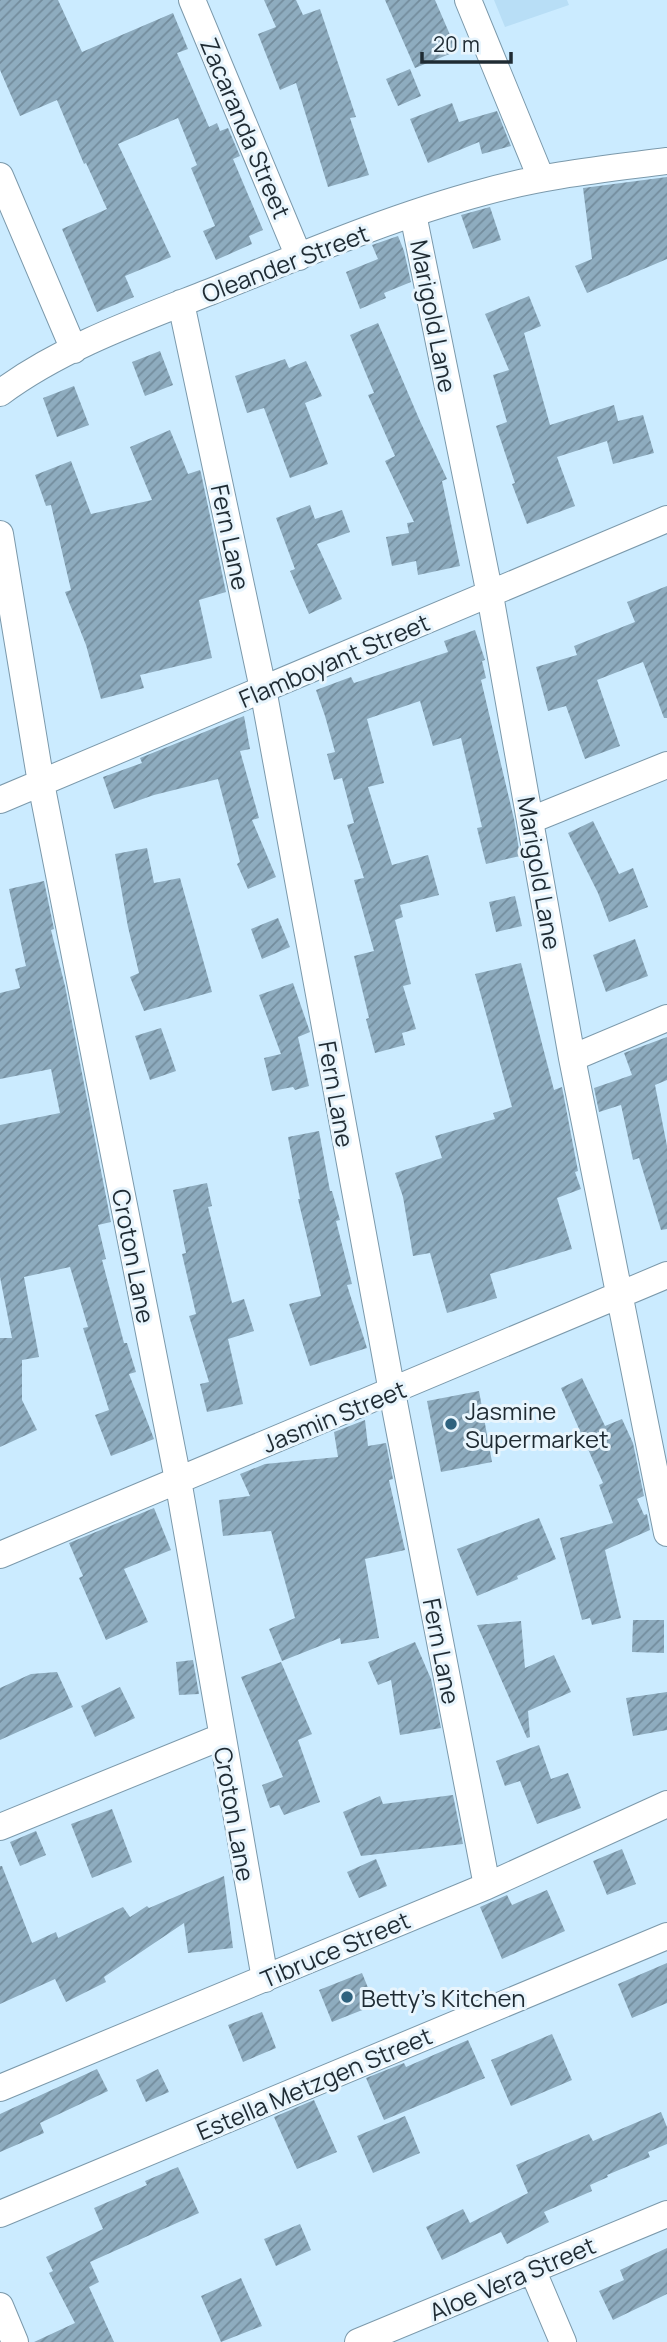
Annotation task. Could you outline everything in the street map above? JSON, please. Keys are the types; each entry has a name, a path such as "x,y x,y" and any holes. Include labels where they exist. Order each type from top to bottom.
{"street":[{"name":"Zacaranda Street","path":"192,0 299,257"},
{"path":"468,0 541,178"},
{"name":"Oleander Street","path":"0,393 25,375 74,350 181,303 414,214 483,192 541,178 667,161"},
{"path":"0,176 74,350"},
{"name":"Marigold Lane","path":"414,214 490,595 572,1058 667,1533"},
{"name":"Fern Lane","path":"181,303 263,689 392,1392 487,1886"},
{"name":"Flamboyant Street","path":"0,800 667,519"},
{"name":"Croton Lane","path":"0,534 41,783 178,1480 265,1979"},
{"path":"531,820 667,765"},
{"path":"572,1058 667,1018"},
{"name":"Jasmin Street","path":"0,1555 667,1276"},
{"path":"0,1827 221,1737"},
{"name":"Tibruce Street","path":"0,2088 487,1886 667,1804"},
{"name":"Estella Metzgen Street","path":"0,2214 667,1936"},
{"name":"Aloe Vera Street","path":"358,2342 667,2214"},
{"path":"532,2269 563,2342"},
{"path":"0,2306 15,2342"}],"shaded area":[{"path":"494,0 567,0 569,5 505,27"}],"building":[{"path":"0,0 58,0 82,52 173,13 188,49 177,53 209,127 217,123 220,131 228,128 240,156 233,159 263,230 249,236 252,244 216,260 203,231 215,226 191,168 197,165 178,118 118,144 171,257 125,276 134,297 97,312 62,229 107,209 86,163 84,164 57,100 20,116 0,70"},
{"path":"264,0 296,0 303,15 320,9 356,117 350,118 369,175 328,187 296,83 280,90 258,34 276,27"},
{"path":"385,0 435,0 457,51 415,68"},
{"path":"410,69 421,96 398,106 386,79"},
{"path":"452,103 459,122 497,111 511,146 482,154 479,142 428,163 410,119"},
{"path":"667,177 667,259 587,293 575,266 592,259 583,188"},
{"path":"490,207 501,240 473,249 461,215"},
{"path":"398,236 411,282 384,293 386,298 360,309 346,272 378,259 372,245"},
{"path":"529,296 541,326 524,333 550,425 614,405 618,421 643,415 654,453 613,464 607,441 557,457 575,506 527,524 512,484 515,483 496,426 507,422 493,375 509,370 485,314"},
{"path":"378,323 447,479 442,481 460,566 418,575 416,561 392,566 386,537 409,533 407,523 414,522 385,461 395,456 368,395 374,393 350,335"},
{"path":"160,351 173,385 145,396 132,362"},
{"path":"285,359 289,368 306,361 322,396 305,403 328,464 290,478 264,408 247,413 235,376"},
{"path":"74,386 89,425 57,437 43,398"},
{"path":"170,430 188,474 200,470 226,592 199,600 212,658 140,675 144,688 101,699 86,645 65,592 71,590 51,505 46,506 35,475 71,461 91,514 152,500 130,447"},
{"path":"310,505 315,519 342,510 350,532 317,544 342,599 309,614 290,571 295,569 276,518"},
{"path":"667,586 667,718 664,718 643,662 597,680 620,746 585,759 566,706 548,711 536,667 577,655 574,646 635,622 627,602"},
{"path":"475,630 485,660 482,661 486,678 481,680 514,819 520,856 486,864 477,828 482,827 461,738 433,746 420,701 367,719 384,783 368,787 392,865 428,855 439,895 400,905 403,917 395,920 411,984 403,986 416,1029 402,1033 405,1045 375,1053 354,956 374,951 354,880 364,878 347,825 354,823 342,778 334,780 327,754 335,752 316,690 351,677 354,683 448,652 444,641"},
{"path":"244,716 250,749 240,751 259,818 252,820 276,877 248,889 237,864 240,862 218,779 154,795 114,809 103,777 142,763 140,758"},
{"path":"593,821 619,874 633,868 648,907 609,922 598,893 568,833"},
{"path":"147,848 154,883 180,878 212,992 144,1011 130,977 139,973 115,854"},
{"path":"44,881 54,929 51,930 65,986 111,1222 98,1225 106,1259 102,1260 124,1343 127,1343 136,1372 129,1374 154,1439 111,1456 95,1415 109,1410 83,1328 88,1327 70,1267 24,1277 39,1357 22,1360 22,1400 37,1430 0,1447 0,1338 12,1338 0,1277 0,1125 60,1113 51,1069 0,1079 0,993 20,988 15,969 26,966 9,889"},
{"path":"515,896 522,926 496,932 489,902"},
{"path":"278,918 290,947 262,959 251,929"},
{"path":"635,939 648,976 606,992 593,955"},
{"path":"521,963 554,1090 562,1087 578,1171 575,1172 581,1189 557,1198 572,1249 490,1274 497,1298 447,1313 430,1253 413,1256 403,1197 395,1173 442,1158 435,1136 495,1119 493,1113 512,1107 475,974"},
{"path":"293,983 310,1032 298,1037 309,1086 272,1091 264,1058 281,1054 259,995"},
{"path":"161,1028 176,1071 150,1080 135,1036"},
{"path":"667,1037 667,1080 655,1085 667,1146 667,1229 661,1230 639,1158 633,1160 621,1105 599,1112 594,1088 632,1075 624,1053"},
{"path":"319,1131 330,1191 340,1220 336,1221 352,1284 347,1285 367,1348 310,1366 289,1304 321,1296 298,1199 288,1137"},
{"path":"207,1183 212,1206 208,1207 232,1303 244,1299 254,1331 228,1339 243,1404 207,1412 200,1384 209,1382 189,1316 196,1314 182,1254 186,1253 173,1190"},
{"path":"582,1378 605,1426 622,1419 633,1443 644,1496 637,1499 644,1515 647,1514 650,1530 605,1550 621,1618 592,1625 590,1618 582,1620 560,1538 613,1523 599,1485 603,1483 561,1388"},
{"path":"479,1391 492,1462 441,1472 427,1401"},
{"path":"365,1420 368,1446 386,1443 393,1479 389,1480 405,1550 365,1559 379,1638 341,1644 340,1638 282,1661 269,1629 295,1618 271,1531 223,1536 219,1500 250,1496 240,1474 265,1464 338,1457 334,1432"},
{"path":"154,1508 171,1550 124,1569 148,1622 106,1640 79,1578 83,1576 69,1543"},
{"path":"539,1518 556,1559 477,1596 457,1549"},
{"path":"633,1620 664,1620 664,1653 632,1652"},
{"path":"521,1621 525,1668 554,1655 571,1692 528,1711 530,1737 527,1738 477,1625"},
{"path":"415,1642 431,1679 441,1728 400,1735 391,1680 378,1685 368,1662"},
{"path":"193,1660 199,1694 179,1695 176,1662"},
{"path":"281,1662 312,1734 298,1740 320,1802 284,1815 279,1805 270,1808 262,1785 283,1777 241,1677"},
{"path":"57,1672 73,1707 0,1740 0,1688 31,1674"},
{"path":"120,1687 135,1718 95,1737 81,1706"},
{"path":"667,1692 667,1730 633,1736 626,1698"},
{"path":"539,1745 551,1779 568,1773 581,1808 537,1824 520,1781 505,1786 496,1761"},
{"path":"453,1795 463,1844 361,1856 343,1812 380,1796 383,1804"},
{"path":"112,1809 132,1862 92,1878 71,1824"},
{"path":"36,1831 46,1855 20,1866 10,1842"},
{"path":"622,1849 636,1884 607,1895 593,1861"},
{"path":"376,1859 387,1886 359,1898 347,1872"},
{"path":"0,1866 32,1943 56,1932 58,1938 123,1907 130,1917 147,1906 149,1908 224,1876 233,1948 188,1953 184,1923 104,1977 106,1982 66,2002 55,1979 0,2004"},
{"path":"547,1890 565,1931 502,1959 480,1907 507,1895 512,1905"},
{"path":"667,1963 667,2003 632,2018 618,1984"},
{"name":"Betty's Kitchen","path":"362,1973 375,2005 332,2022 319,1990"},
{"path":"262,2012 276,2048 243,2062 228,2025"},
{"path":"552,2034 572,2080 511,2106 491,2060"},
{"path":"468,2040 485,2078 384,2120 366,2078 404,2063 406,2067"},
{"path":"97,2069 108,2091 40,2123 44,2133 0,2152 0,2114"},
{"path":"158,2069 169,2092 146,2102 136,2080"},
{"path":"314,2100 337,2152 297,2169 274,2117"},
{"path":"661,2112 667,2127 667,2144 648,2152 650,2157 607,2175 608,2177 590,2185 592,2191 544,2212 549,2222 507,2244 501,2232 442,2260 426,2227 463,2209 470,2223 528,2193 516,2165 589,2134 593,2141"},
{"path":"405,2116 420,2153 373,2173 357,2136"},
{"path":"178,2167 199,2213 90,2262 99,2282 89,2287 114,2342 34,2342 75,2323 49,2273 53,2271 46,2257 103,2229 94,2208 147,2185 145,2181"},
{"path":"300,2224 311,2250 276,2266 264,2239"},
{"path":"667,2248 667,2294 613,2320 599,2291 624,2280 620,2270"},
{"path":"241,2278 262,2326 221,2342 201,2296"}],"place":[{"name":"Jasmine Supermarket","path":"451,1424"},
{"name":"Betty's Kitchen","path":"347,1997"}]}
